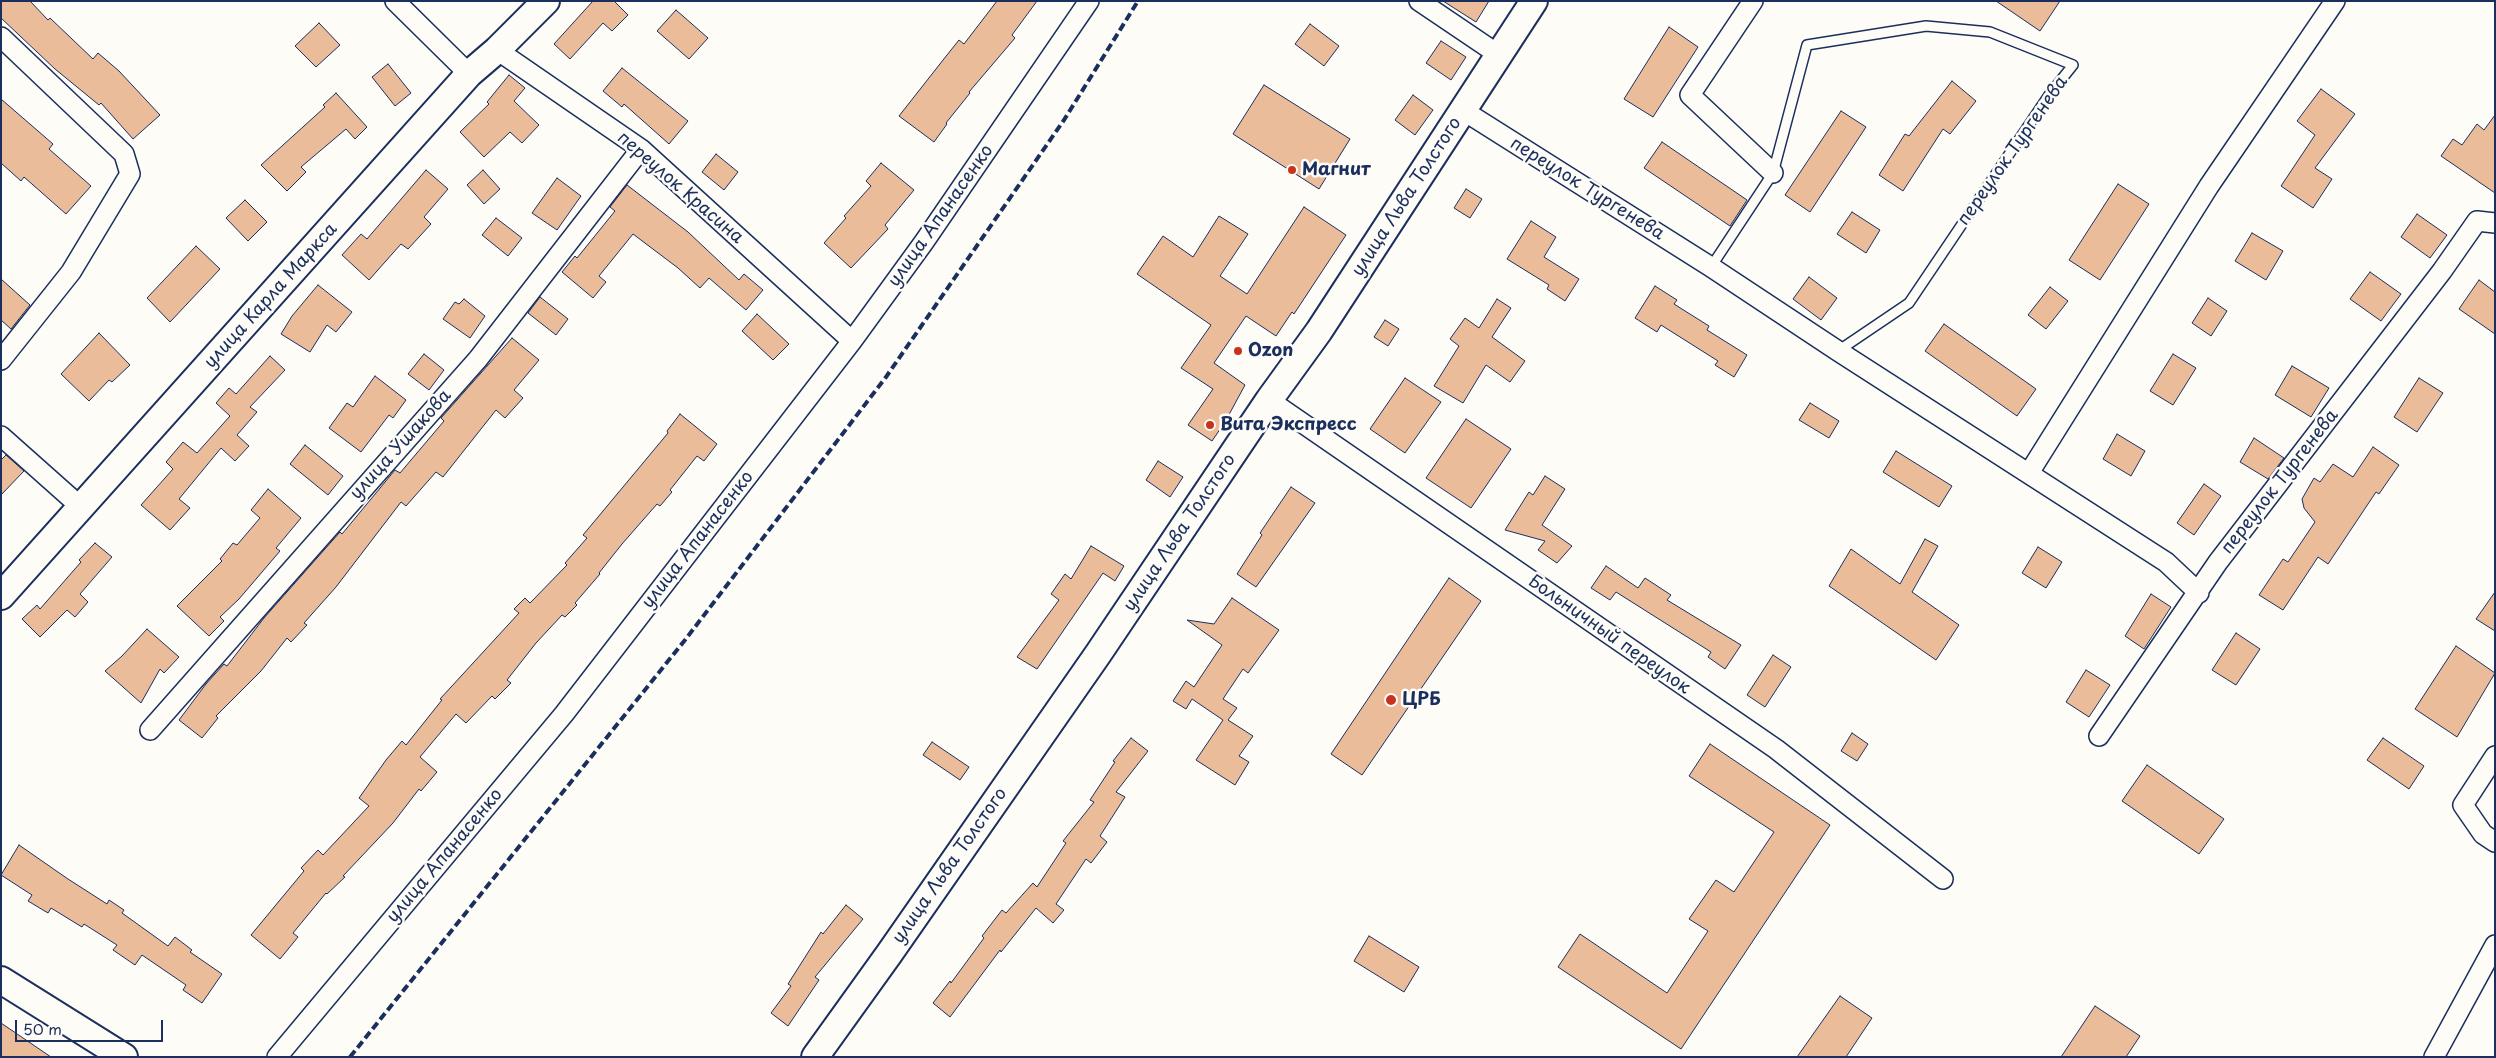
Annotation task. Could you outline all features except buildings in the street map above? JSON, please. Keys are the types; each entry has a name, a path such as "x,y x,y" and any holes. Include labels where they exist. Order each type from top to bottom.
{"main road":[{"name":"улица Карла Маркса","path":"1,596 82,508 469,74 497,50 546,1"},
{"name":"улица Льва Толстого","path":"815,1057 1098,654 1269,400 1319,331 1534,1"},
{"path":"1,980 124,1057"}],"street":[{"path":"395,1 469,74"},
{"name":"улица Апанасенко","path":"277,1057 564,714 852,341 930,234 1089,1"},
{"path":"1419,1 1499,55"},
{"path":"1753,1 1690,95 1773,173"},
{"path":"2029,473 2209,186 2334,1"},
{"path":"1,37 124,154 130,174 71,272 1,360"},
{"name":"переулок Красина","path":"497,50 640,149 852,341"},
{"name":"переулок Тургенева","path":"1464,111 1711,267 2166,562 2199,593 2218,562 2442,271 2477,221 2495,223"},
{"name":"улица Ушакова","path":"150,730 478,358 640,149"},
{"name":"Больничный переулок","path":"1269,400 1776,750 1943,879"},
{"path":"1,436 82,508"},
{"path":"2099,736 2199,593"},
{"path":"2495,756 2463,805 2482,834 2495,842"},
{"path":"2434,1057 2495,945"}],"lane":[{"name":"переулок Тургенева","path":"1711,267 1773,173 1807,45 1926,26 1990,32 2073,65 2049,95 1909,303 1838,351"}],"railway":[{"path":"350,1057 685,640 886,377 1064,120 1138,1"}],"place":[{"name":"Магнит","path":"1292,170"},
{"name":"Ozon","path":"1238,351"},
{"name":"Вита Экспресс","path":"1210,425"},
{"name":"ЦРБ","path":"1391,700"}]}
